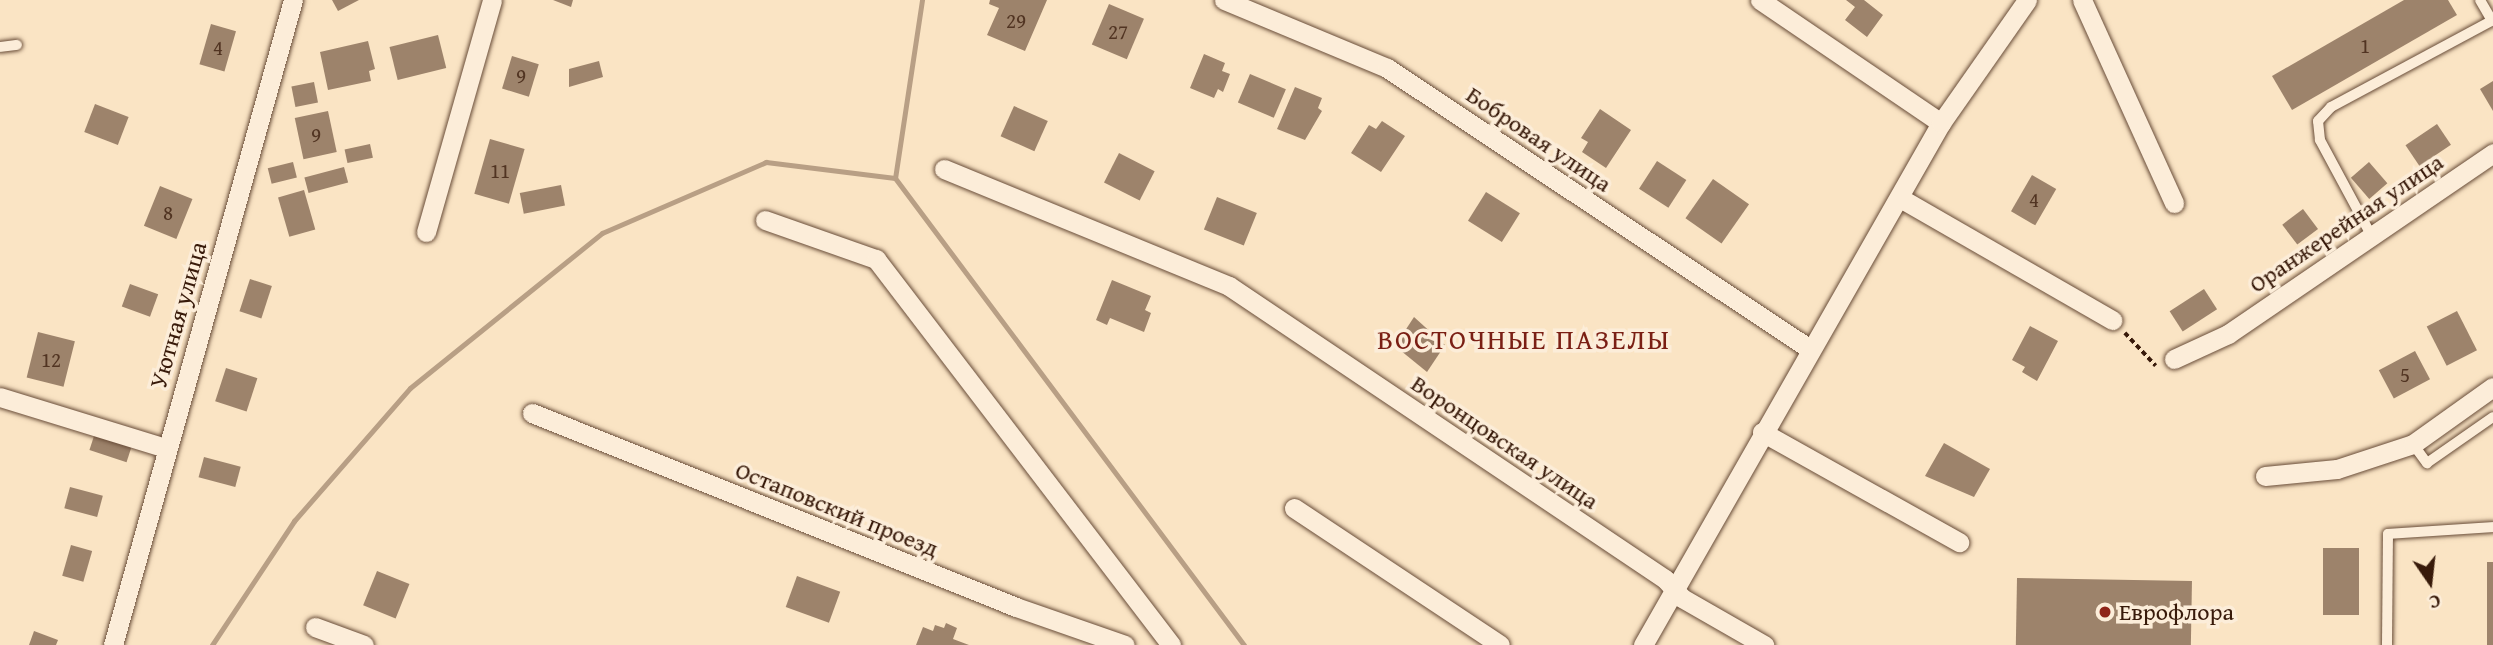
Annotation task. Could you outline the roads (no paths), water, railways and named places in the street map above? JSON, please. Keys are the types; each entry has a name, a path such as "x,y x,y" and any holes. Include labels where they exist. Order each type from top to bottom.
{"street":[{"name":"Уютная улица","path":"113,645 293,0"},
{"path":"426,232 492,0"},
{"name":"Бобровая улица","path":"1224,0 1387,68 1810,349"},
{"path":"1760,0 1941,123"},
{"path":"1643,645 1676,592 1762,432 1900,198 1941,123 2027,0"},
{"path":"2082,0 2174,203"},
{"name":"Оранжерейная улица","path":"2174,359 2228,334 2370,233 2493,153"},
{"name":"Воронцовская улица","path":"944,169 1229,286 1665,579 1676,592 1764,645"},
{"path":"1900,198 2112,320"},
{"path":"765,220 876,259 1171,645"},
{"path":"2264,476 2337,469 2413,444 2493,387"},
{"path":"0,397 166,448"},
{"name":"Остаповский проезд","path":"532,413 1016,607 1125,645"},
{"path":"1762,432 1959,542"},
{"path":"1294,508 1500,645"},
{"path":"315,627 364,645"}],"lane":[{"path":"2370,233 2320,140 2318,121 2331,107 2492,20 2480,0"},
{"path":"0,47 17,45"},
{"path":"2413,444 2427,463 2493,417"},
{"path":"2387,645 2388,534 2493,527"}],"waterway":[{"path":"922,0 895,178 1244,645"},
{"path":"212,645 294,521 410,388 602,233 766,162 895,178"}],"place":[{"name":"Еврофлора","path":"2105,612"}],"district":[{"name":"ВОСТОЧНЫЕ ПАЗЕЛЫ","path":"1524,339"}]}
